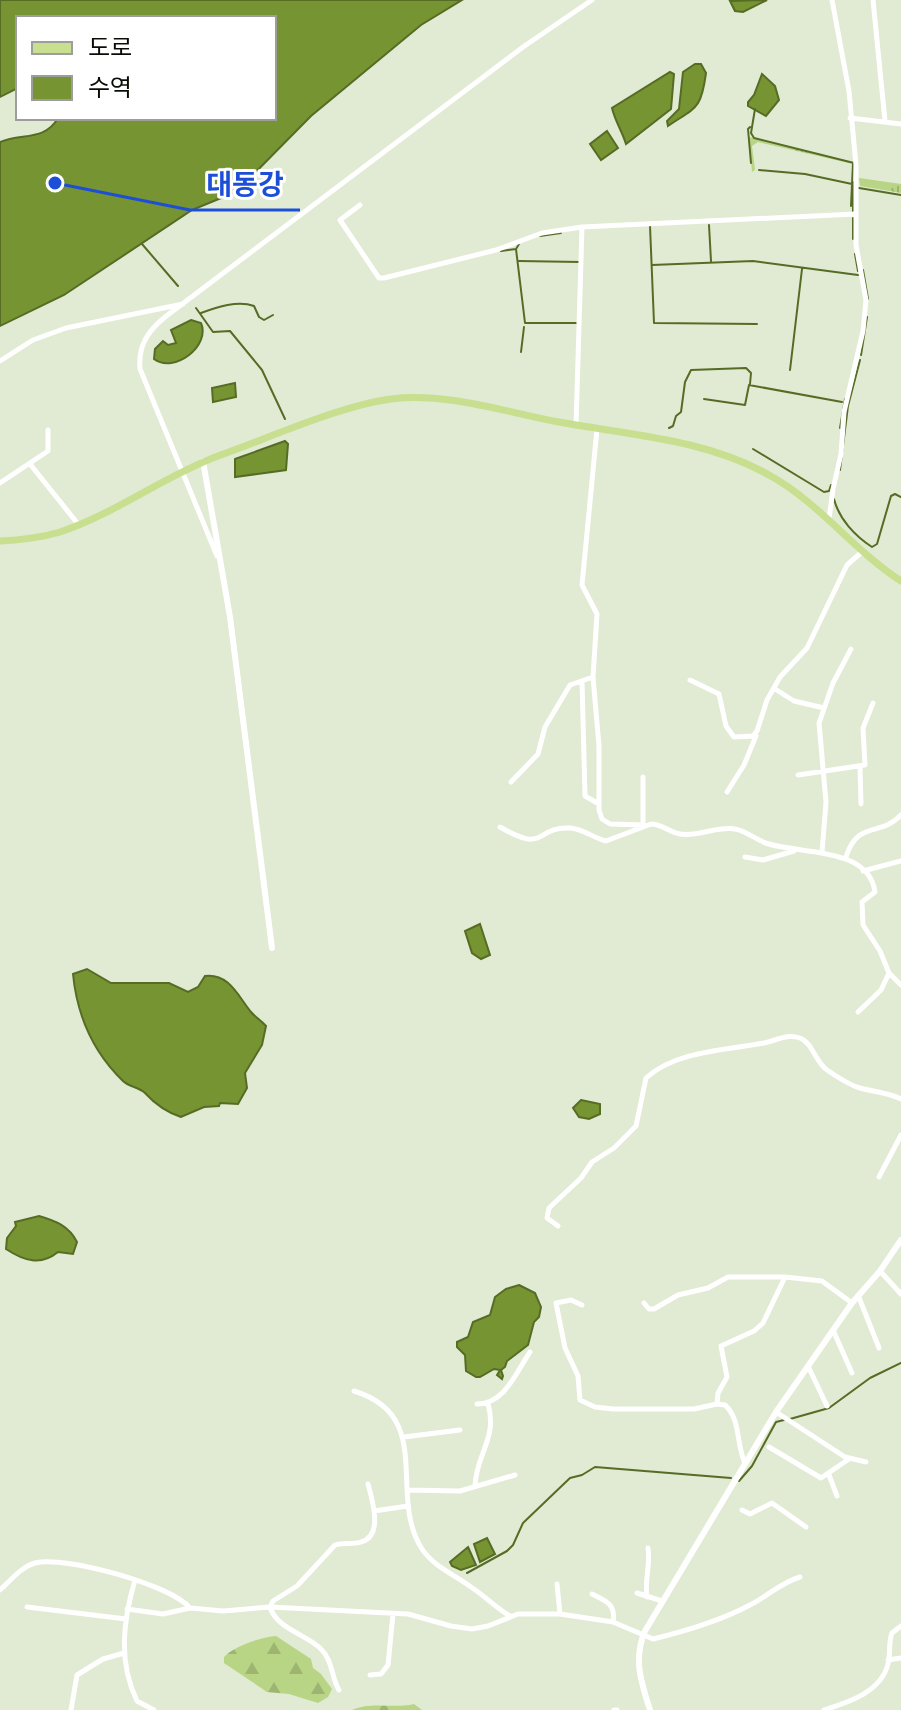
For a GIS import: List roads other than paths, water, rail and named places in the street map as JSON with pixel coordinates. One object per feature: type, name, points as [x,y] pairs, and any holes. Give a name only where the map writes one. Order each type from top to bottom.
[{"type":"main road","points":[[0,541],[42,536],[78,524],[203,461],[343,411],[392,399],[449,401],[697,446],[727,456],[768,474],[794,490],[901,581]]},
{"type":"street","points":[[219,561],[148,390],[139,358],[144,340],[156,324],[523,47],[592,0]]},
{"type":"street","points":[[829,519],[841,454],[844,412],[866,309],[856,245],[856,165],[846,75],[832,0]]},
{"type":"street","points":[[873,0],[885,121]]},
{"type":"street","points":[[850,118],[901,124]]},
{"type":"street","points":[[360,205],[340,220],[379,278],[496,250],[542,233],[582,227],[856,214]]},
{"type":"street","points":[[576,425],[582,227]]},
{"type":"street","points":[[0,361],[33,340],[66,328],[184,304]]},
{"type":"street","points":[[597,429],[582,585],[597,614],[593,677],[599,746],[600,816],[610,824],[656,824],[683,835],[732,828],[759,841],[795,851],[846,857],[872,881],[875,892],[862,902],[861,919],[889,973],[901,985]]},
{"type":"street","points":[[0,483],[48,451],[48,430]]},
{"type":"street","points":[[203,461],[240,695],[272,948]]},
{"type":"street","points":[[30,464],[78,524]]},
{"type":"street","points":[[727,792],[744,765],[764,708],[786,668],[807,648],[847,565],[863,551]]},
{"type":"street","points":[[822,852],[826,814],[818,731],[833,683],[851,649]]},
{"type":"street","points":[[511,782],[538,754],[545,727],[570,685],[593,677]]},
{"type":"street","points":[[690,680],[719,694],[726,726],[734,737],[753,736],[757,731]]},
{"type":"street","points":[[582,681],[585,796],[599,804]]},
{"type":"street","points":[[775,689],[794,701],[824,708]]},
{"type":"street","points":[[798,775],[860,767],[867,762],[863,728],[873,703]]},
{"type":"street","points":[[860,767],[861,804]]},
{"type":"street","points":[[643,777],[643,825]]},
{"type":"street","points":[[846,857],[859,833],[887,825],[901,815]]},
{"type":"street","points":[[500,827],[526,841],[569,828],[606,841],[643,825]]},
{"type":"street","points":[[745,857],[763,860],[795,851]]},
{"type":"street","points":[[863,871],[901,861]]},
{"type":"street","points":[[858,1012],[881,990],[889,973]]},
{"type":"street","points":[[558,1226],[547,1218],[549,1208],[581,1178],[592,1162],[614,1148],[632,1131],[640,1116],[646,1078],[675,1061],[783,1037],[797,1037],[806,1041],[825,1069],[856,1087],[873,1089],[901,1099]]},
{"type":"street","points":[[879,1177],[901,1135]]},
{"type":"street","points":[[650,1710],[638,1667],[643,1636],[776,1412],[852,1303],[880,1271],[901,1240],[895,1235]]},
{"type":"street","points":[[880,1271],[901,1294]]},
{"type":"street","points":[[644,1303],[649,1309],[654,1309],[678,1295],[708,1288],[728,1277],[785,1277],[822,1281],[852,1303]]},
{"type":"street","points":[[717,1404],[727,1377],[721,1346],[754,1331],[763,1323],[785,1277]]},
{"type":"street","points":[[858,1295],[879,1348]]},
{"type":"street","points":[[582,1305],[571,1300],[556,1303],[556,1320],[578,1376],[580,1400],[595,1407],[613,1409],[694,1409],[725,1405],[733,1413],[745,1464]]},
{"type":"street","points":[[833,1330],[852,1373]]},
{"type":"street","points":[[477,1404],[488,1404],[506,1390],[530,1352]]},
{"type":"street","points":[[807,1365],[827,1406]]},
{"type":"street","points":[[354,1391],[370,1396],[382,1406],[404,1437],[408,1506],[417,1538],[428,1556],[511,1616]]},
{"type":"street","points":[[475,1486],[493,1425],[488,1404]]},
{"type":"street","points":[[776,1412],[845,1457],[866,1462]]},
{"type":"street","points":[[404,1437],[460,1430]]},
{"type":"street","points":[[769,1447],[821,1478],[850,1458]]},
{"type":"street","points":[[408,1490],[452,1491],[515,1475]]},
{"type":"street","points":[[829,1475],[837,1496]]},
{"type":"street","points":[[270,1607],[273,1601],[297,1586],[335,1545],[365,1541],[372,1531],[374,1511],[368,1484]]},
{"type":"street","points":[[742,1510],[750,1514],[772,1503],[806,1527]]},
{"type":"street","points":[[374,1511],[408,1506]]},
{"type":"street","points":[[647,1597],[645,1577],[648,1548]]},
{"type":"street","points":[[0,1590],[19,1572],[39,1562],[77,1563],[135,1580],[184,1601],[190,1608]]},
{"type":"street","points":[[127,1609],[163,1614],[190,1608],[223,1611],[270,1607],[408,1614],[472,1629],[511,1616],[560,1614],[628,1626],[653,1639],[727,1616],[753,1604],[783,1583],[800,1577]]},
{"type":"street","points":[[135,1580],[126,1619],[124,1653],[127,1678],[137,1701],[154,1710]]},
{"type":"street","points":[[557,1584],[560,1614]]},
{"type":"street","points":[[637,1593],[662,1601]]},
{"type":"street","points":[[592,1594],[610,1604],[613,1622]]},
{"type":"street","points":[[27,1607],[126,1619]]},
{"type":"street","points":[[270,1607],[276,1619],[321,1648],[332,1666],[339,1690]]},
{"type":"street","points":[[370,1675],[381,1674],[388,1665],[393,1614]]},
{"type":"street","points":[[824,1710],[848,1703],[867,1692],[883,1675],[888,1660],[889,1639],[901,1626]]},
{"type":"street","points":[[71,1710],[77,1675],[103,1659],[124,1653]]},
{"type":"street","points":[[888,1660],[901,1658]]},
{"type":"water","points":[[0,0],[462,0],[421,25],[311,116],[236,192],[192,210],[64,295],[0,326],[0,142],[40,133],[57,120],[276,120],[276,16],[16,16],[16,89],[0,97]]},
{"type":"water","points":[[767,0],[743,12],[735,11],[730,1]]},
{"type":"water","points":[[695,64],[701,64],[706,73],[699,101],[691,111],[668,126],[667,121],[679,109],[683,72]]},
{"type":"water","points":[[670,72],[674,74],[671,109],[626,144],[612,108]]},
{"type":"water","points":[[762,74],[775,86],[779,100],[766,116],[748,106]]},
{"type":"water","points":[[607,131],[618,148],[601,160],[590,144]]},
{"type":"water","points":[[191,320],[201,323],[203,332],[196,348],[189,355],[171,363],[154,359],[155,349],[163,341],[168,345],[176,343],[171,330]]},
{"type":"water","points":[[235,383],[236,397],[213,402],[212,388]]},
{"type":"water","points":[[285,441],[288,444],[286,470],[235,477],[235,459]]},
{"type":"water","points":[[480,924],[490,955],[481,959],[472,953],[465,931]]},
{"type":"water","points":[[87,969],[111,983],[169,983],[188,992],[198,987],[205,976],[227,982],[266,1026],[262,1045],[245,1073],[247,1088],[238,1104],[220,1103],[219,1106],[204,1107],[181,1117],[123,1081],[95,1045],[78,1004],[73,974]]},
{"type":"water","points":[[581,1100],[600,1104],[600,1114],[589,1119],[579,1117],[573,1108]]},
{"type":"water","points":[[39,1216],[56,1222],[70,1232],[77,1242],[73,1254],[58,1252],[45,1259],[32,1260],[6,1249],[7,1238],[16,1226],[15,1222]]},
{"type":"water","points":[[519,1285],[535,1293],[541,1307],[528,1345],[507,1361],[501,1370],[502,1379],[497,1375],[500,1370],[494,1369],[476,1377],[466,1371],[465,1355],[457,1347],[457,1342],[468,1337],[473,1322],[490,1315],[495,1297]]},
{"type":"water","points":[[487,1538],[495,1554],[480,1562],[474,1544]]},
{"type":"water","points":[[468,1547],[476,1565],[461,1570],[452,1566],[450,1562]]},
{"type":"waterway","points":[[755,109],[751,133],[754,138],[854,163]]},
{"type":"waterway","points":[[750,127],[751,163]]},
{"type":"waterway","points":[[851,206],[853,163]]},
{"type":"waterway","points":[[759,170],[805,174],[852,184]]},
{"type":"waterway","points":[[853,182],[853,211]]},
{"type":"waterway","points":[[859,188],[901,195]]},
{"type":"waterway","points":[[853,218],[853,239]]},
{"type":"waterway","points":[[709,225],[711,261]]},
{"type":"waterway","points":[[650,226],[654,323],[757,324]]},
{"type":"waterway","points":[[540,236],[561,233]]},
{"type":"waterway","points":[[142,244],[178,286]]},
{"type":"waterway","points":[[501,251],[516,249],[519,244]]},
{"type":"waterway","points":[[516,249],[525,323],[576,323]]},
{"type":"waterway","points":[[855,254],[858,271]]},
{"type":"waterway","points":[[519,261],[580,262]]},
{"type":"waterway","points":[[652,265],[753,261],[858,275]]},
{"type":"waterway","points":[[790,370],[802,269]]},
{"type":"waterway","points":[[863,270],[868,299]]},
{"type":"waterway","points":[[201,313],[241,304],[254,306],[264,320],[273,315]]},
{"type":"waterway","points":[[196,308],[213,332],[230,331],[262,370],[285,419]]},
{"type":"waterway","points":[[861,355],[867,317]]},
{"type":"waterway","points":[[521,352],[524,327]]},
{"type":"waterway","points":[[840,470],[848,406],[860,360]]},
{"type":"waterway","points":[[669,428],[681,412],[685,382],[691,370],[746,368],[751,373],[750,384]]},
{"type":"waterway","points":[[704,399],[745,405],[749,385],[842,402]]},
{"type":"waterway","points":[[840,428],[845,399]]},
{"type":"waterway","points":[[753,449],[824,492],[829,491],[831,485]]},
{"type":"waterway","points":[[834,499],[848,526],[872,547],[877,544],[891,496],[901,497]]},
{"type":"waterway","points":[[790,1419],[829,1408],[870,1378],[901,1363]]},
{"type":"waterway","points":[[739,1481],[752,1466],[776,1422],[784,1420]]},
{"type":"waterway","points":[[467,1573],[507,1551],[523,1523],[570,1478],[595,1467],[731,1478]]},
{"type":"place","name":"대동강","points":[[55,183]]}]
